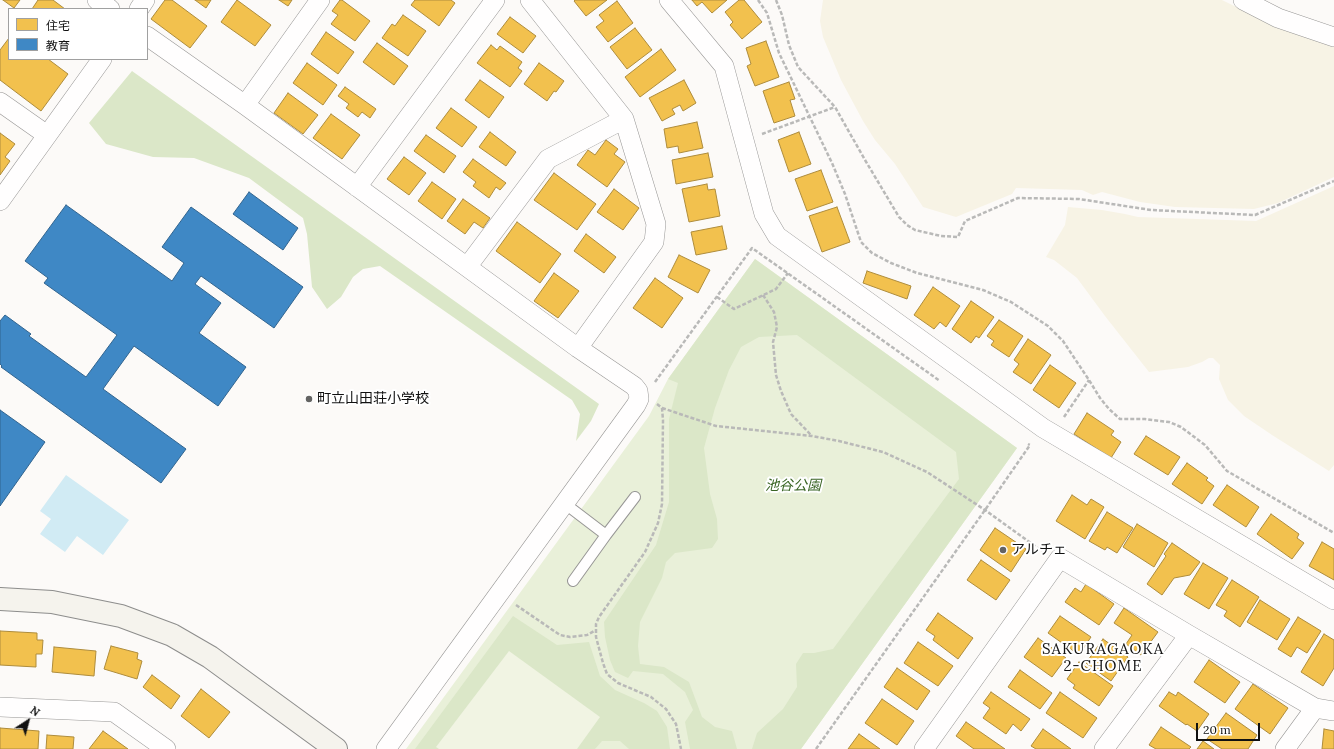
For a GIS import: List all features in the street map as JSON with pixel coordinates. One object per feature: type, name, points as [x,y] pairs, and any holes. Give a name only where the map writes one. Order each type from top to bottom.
[{"type":"street","points":[[97,0],[109,8]]},
{"type":"street","points":[[245,105],[320,0]]},
{"type":"street","points":[[357,187],[495,0]]},
{"type":"street","points":[[530,0],[624,119],[656,224],[654,242],[578,348]]},
{"type":"street","points":[[669,0],[724,66],[764,214],[777,236],[1052,434],[1334,600]]},
{"type":"street","points":[[1242,0],[1278,18],[1334,37]]},
{"type":"street","points":[[148,37],[245,105],[578,348],[634,386],[638,391],[639,399],[636,405],[386,749]]},
{"type":"street","points":[[0,201],[101,60]]},
{"type":"street","points":[[0,102],[47,135]]},
{"type":"street","points":[[467,267],[548,159],[624,119]]},
{"type":"street","points":[[924,749],[1060,558],[1315,708],[1334,711]]},
{"type":"street","points":[[0,599],[52,602],[121,616],[172,635],[210,657],[336,749]]},
{"type":"street","points":[[1104,749],[1189,635]]},
{"type":"street","points":[[0,707],[114,712],[166,749]]},
{"type":"street","points":[[1285,749],[1315,708]]},
{"type":"lane","points":[[573,581],[635,497]]},
{"type":"lane","points":[[564,503],[606,535]]},
{"type":"path","points":[[758,0],[766,13],[779,53],[832,163],[845,194],[861,242],[872,253],[891,263],[983,290],[1011,302],[1048,326],[1063,342],[1100,398],[1120,419],[1145,419],[1169,422],[1181,427],[1205,445],[1227,471],[1334,533]]},
{"type":"path","points":[[776,0],[782,15],[789,45],[798,67],[835,107],[899,217],[915,230],[941,236],[958,237],[965,222],[1018,198],[1079,199],[1152,210],[1255,215],[1334,181]]},
{"type":"path","points":[[744,140],[835,107]]},
{"type":"path","points":[[651,388],[752,248],[941,381]]},
{"type":"path","points":[[717,297],[734,309],[776,289],[788,273]]},
{"type":"path","points":[[763,295],[774,312],[777,327],[772,342],[776,375],[781,391],[791,414],[812,436]]},
{"type":"path","points":[[1052,434],[1089,380]]},
{"type":"path","points":[[652,401],[662,408],[716,426],[812,436],[883,452],[927,472],[985,510],[1058,562]]},
{"type":"path","points":[[662,408],[662,504],[658,522],[645,552],[599,617],[596,624],[596,637],[607,674],[618,683],[651,697],[666,709],[676,724],[681,749]]},
{"type":"path","points":[[816,749],[1030,445],[1024,440]]},
{"type":"path","points":[[510,601],[560,635],[570,637],[588,635],[596,630]]},
{"type":"shaded area","points":[[823,0],[1222,0],[1275,26],[1334,46],[1334,177],[1278,203],[1254,209],[1175,207],[1140,202],[1102,192],[1093,195],[1082,190],[1016,188],[1012,194],[956,217],[923,207],[895,164],[875,140],[841,80],[823,37],[820,21]]},
{"type":"shaded area","points":[[1334,186],[1334,465],[1329,471],[1244,416],[1228,400],[1219,379],[1220,365],[1213,358],[1209,358],[1188,367],[1149,372],[1077,278],[1054,260],[1046,257],[1065,225],[1068,207],[1102,210],[1138,217],[1256,221]]},
{"type":"green space","points":[[132,71],[599,404],[591,421],[576,441],[580,414],[572,400],[380,266],[363,269],[353,277],[341,297],[327,309],[312,287],[307,234],[303,218],[249,178],[194,158],[153,157],[106,144],[89,123]]},
{"type":"green space","name":"池谷公園","points":[[755,259],[1017,448],[801,749],[406,749],[649,416],[668,379]]},
{"type":"green space","points":[[755,259],[1017,448],[801,749],[752,749],[757,733],[783,709],[797,687],[796,664],[803,653],[814,653],[833,649],[959,479],[956,452],[797,335],[759,337],[741,347],[729,370],[715,408],[704,448],[710,494],[717,519],[718,539],[712,548],[675,553],[666,562],[662,578],[640,622],[638,646],[640,664],[664,667],[689,682],[702,717],[715,727],[732,731],[737,749],[690,749],[685,722],[693,710],[685,692],[663,674],[633,671],[628,678],[615,672],[610,660],[605,637],[604,622],[656,545],[669,502],[669,419],[678,383],[668,379]]},
{"type":"green space","points":[[513,616],[557,645],[589,642],[600,676],[615,690],[644,703],[657,711],[667,727],[670,749],[629,749],[620,741],[602,741],[595,749],[415,749]]},
{"type":"green space","points":[[509,651],[600,717],[577,749],[439,749],[436,747]]},
{"type":"water","points":[[66,475],[129,520],[103,555],[77,536],[65,552],[40,534],[51,519],[40,511]]},
{"type":"building: 住宅","points":[[3,0],[20,0],[14,8]]},
{"type":"building: 住宅","points":[[38,0],[53,0],[64,8],[33,8]]},
{"type":"building: 住宅","points":[[165,0],[172,0],[207,26],[190,48],[151,19]]},
{"type":"building: 住宅","points":[[195,0],[211,0],[206,8]]},
{"type":"building: 住宅","points":[[237,0],[271,25],[255,46],[221,22]]},
{"type":"building: 住宅","points":[[279,0],[292,0],[288,6]]},
{"type":"building: 住宅","points":[[340,0],[370,21],[355,41],[331,24],[338,15],[332,11]]},
{"type":"building: 住宅","points":[[415,0],[451,0],[455,3],[439,26],[411,5]]},
{"type":"building: 住宅","points":[[607,0],[586,16],[574,1]]},
{"type":"building: 住宅","points":[[692,0],[727,0],[712,13],[702,2],[697,6]]},
{"type":"building: 住宅","points":[[739,0],[744,0],[762,22],[742,39],[730,25],[733,22],[725,12]]},
{"type":"building: 住宅","points":[[617,1],[633,23],[608,42],[596,27],[604,21],[599,15]]},
{"type":"building: 住宅","points":[[403,15],[426,31],[408,56],[382,38],[392,24],[395,26]]},
{"type":"building: 住宅","points":[[510,17],[536,36],[523,53],[497,34]]},
{"type":"building: 住宅","points":[[635,28],[652,50],[627,69],[610,47]]},
{"type":"building: 住宅","points":[[326,32],[354,52],[338,74],[311,54]]},
{"type":"building: 住宅","points":[[8,39],[8,60],[49,60],[68,74],[41,111],[0,80],[0,50]]},
{"type":"building: 住宅","points":[[766,41],[779,77],[755,86],[747,66],[751,64],[746,48]]},
{"type":"building: 住宅","points":[[377,43],[408,66],[394,85],[363,62]]},
{"type":"building: 住宅","points":[[491,45],[497,50],[500,46],[522,62],[518,68],[522,71],[510,87],[477,63]]},
{"type":"building: 住宅","points":[[661,49],[676,70],[640,97],[625,77]]},
{"type":"building: 住宅","points":[[307,63],[337,85],[323,105],[293,83]]},
{"type":"building: 住宅","points":[[539,63],[564,81],[547,101],[524,84]]},
{"type":"building: 住宅","points":[[480,80],[504,97],[489,118],[465,100]]},
{"type":"building: 住宅","points":[[684,80],[696,103],[683,111],[680,105],[672,109],[675,114],[662,121],[649,98]]},
{"type":"building: 住宅","points":[[789,82],[795,99],[790,100],[795,116],[774,123],[763,91]]},
{"type":"building: 住宅","points":[[345,87],[376,109],[370,118],[362,112],[358,117],[346,108],[349,104],[338,96]]},
{"type":"building: 住宅","points":[[288,93],[318,115],[303,134],[274,113]]},
{"type":"building: 住宅","points":[[451,108],[477,127],[462,147],[436,128]]},
{"type":"building: 住宅","points":[[331,114],[360,135],[342,159],[313,138]]},
{"type":"building: 住宅","points":[[697,122],[703,148],[679,153],[678,146],[667,148],[664,129]]},
{"type":"building: 住宅","points":[[490,132],[516,152],[506,166],[479,147]]},
{"type":"building: 住宅","points":[[799,132],[811,164],[789,172],[778,140]]},
{"type":"building: 住宅","points":[[0,133],[15,144],[5,157],[10,161],[0,175]]},
{"type":"building: 住宅","points":[[426,135],[456,156],[444,173],[414,151]]},
{"type":"building: 住宅","points":[[606,140],[618,149],[614,154],[625,162],[607,187],[577,165],[588,150],[595,155]]},
{"type":"building: 住宅","points":[[708,153],[713,177],[676,184],[672,160]]},
{"type":"building: 住宅","points":[[404,157],[426,173],[409,195],[387,179]]},
{"type":"building: 住宅","points":[[473,159],[506,183],[500,190],[496,187],[489,198],[473,186],[476,182],[463,172]]},
{"type":"building: 住宅","points":[[821,170],[833,202],[807,211],[795,179]]},
{"type":"building: 住宅","points":[[554,173],[596,204],[577,230],[534,200]]},
{"type":"building: 住宅","points":[[432,182],[456,199],[442,219],[418,201]]},
{"type":"building: 住宅","points":[[707,184],[708,190],[715,189],[720,216],[689,222],[682,189]]},
{"type":"building: 住宅","points":[[614,189],[639,208],[623,230],[597,212]]},
{"type":"building: 住宅","points":[[463,199],[490,218],[483,228],[474,222],[465,234],[447,221]]},
{"type":"building: 住宅","points":[[837,207],[850,242],[822,252],[809,216]]},
{"type":"building: 住宅","points":[[517,222],[561,254],[540,283],[496,251]]},
{"type":"building: 住宅","points":[[722,226],[727,249],[696,255],[691,232]]},
{"type":"building: 住宅","points":[[586,234],[616,257],[604,273],[574,251]]},
{"type":"building: 住宅","points":[[679,255],[710,270],[698,293],[668,277]]},
{"type":"building: 住宅","points":[[867,271],[911,286],[907,299],[863,283]]},
{"type":"building: 住宅","points":[[554,273],[579,291],[558,318],[534,301]]},
{"type":"building: 住宅","points":[[655,278],[683,298],[662,328],[633,308]]},
{"type":"building: 住宅","points":[[933,287],[960,306],[946,327],[940,322],[934,329],[914,315]]},
{"type":"building: 住宅","points":[[971,301],[994,317],[979,338],[976,336],[971,343],[952,329]]},
{"type":"building: 住宅","points":[[999,320],[1023,336],[1009,357],[991,345],[994,341],[987,336]]},
{"type":"building: 住宅","points":[[1028,339],[1051,355],[1031,384],[1013,372],[1019,364],[1014,360]]},
{"type":"building: 住宅","points":[[1050,365],[1076,383],[1059,408],[1033,390]]},
{"type":"building: 住宅","points":[[1087,413],[1114,431],[1111,435],[1121,442],[1111,458],[1074,434]]},
{"type":"building: 住宅","points":[[1146,436],[1180,457],[1168,475],[1134,454]]},
{"type":"building: 住宅","points":[[1187,463],[1208,478],[1206,480],[1214,486],[1202,504],[1172,484]]},
{"type":"building: 住宅","points":[[1227,485],[1259,507],[1246,527],[1213,505]]},
{"type":"building: 住宅","points":[[1072,495],[1087,505],[1091,499],[1104,507],[1085,539],[1056,521]]},
{"type":"building: 住宅","points":[[1107,512],[1133,528],[1117,553],[1107,547],[1105,550],[1089,541]]},
{"type":"building: 住宅","points":[[1271,514],[1299,534],[1297,538],[1304,543],[1292,559],[1257,534]]},
{"type":"building: 住宅","points":[[1137,524],[1168,543],[1154,567],[1123,547]]},
{"type":"building: 住宅","name":"アルチェ","points":[[995,528],[1026,549],[1011,572],[980,550]]},
{"type":"building: 住宅","points":[[1322,542],[1334,549],[1334,580],[1309,566]]},
{"type":"building: 住宅","points":[[1172,543],[1200,562],[1190,575],[1174,578],[1162,595],[1147,584],[1166,556],[1164,554]]},
{"type":"building: 住宅","points":[[981,560],[1010,580],[996,600],[967,580]]},
{"type":"building: 住宅","points":[[1203,563],[1228,578],[1209,609],[1184,594]]},
{"type":"building: 住宅","points":[[1232,580],[1259,597],[1240,627],[1224,616],[1227,611],[1216,605]]},
{"type":"building: 住宅","points":[[1086,584],[1114,604],[1099,625],[1065,602],[1075,588],[1081,592]]},
{"type":"building: 住宅","points":[[1260,600],[1290,619],[1277,640],[1247,622]]},
{"type":"building: 住宅","points":[[1124,608],[1158,632],[1141,655],[1126,644],[1132,635],[1114,623]]},
{"type":"building: 住宅","points":[[938,613],[973,638],[958,659],[933,640],[935,636],[926,630]]},
{"type":"building: 住宅","points":[[1060,616],[1091,637],[1079,655],[1048,633]]},
{"type":"building: 住宅","points":[[1298,617],[1321,631],[1307,653],[1297,647],[1291,657],[1278,649]]},
{"type":"building: 住宅","points":[[0,631],[37,633],[37,640],[43,640],[42,654],[36,654],[36,667],[0,665]]},
{"type":"building: 住宅","points":[[1324,634],[1334,640],[1334,668],[1323,686],[1301,672]]},
{"type":"building: 住宅","points":[[1038,638],[1066,658],[1052,677],[1024,657]]},
{"type":"building: 住宅","points":[[1103,639],[1128,657],[1111,681],[1086,663]]},
{"type":"building: 住宅","points":[[918,642],[953,666],[938,686],[904,663]]},
{"type":"building: 住宅","points":[[111,646],[138,653],[137,659],[142,661],[137,679],[104,669]]},
{"type":"building: 住宅","points":[[54,647],[96,651],[94,676],[52,672]]},
{"type":"building: 住宅","points":[[1209,660],[1240,682],[1225,703],[1194,682]]},
{"type":"building: 住宅","points":[[1079,662],[1113,686],[1099,706],[1073,688],[1075,685],[1067,679]]},
{"type":"building: 住宅","points":[[897,668],[930,691],[917,710],[884,687]]},
{"type":"building: 住宅","points":[[1020,670],[1052,693],[1040,709],[1008,687]]},
{"type":"building: 住宅","points":[[152,675],[180,696],[171,709],[143,687]]},
{"type":"building: 住宅","points":[[1253,684],[1288,708],[1270,734],[1235,709]]},
{"type":"building: 住宅","points":[[201,689],[230,712],[209,738],[181,716]]},
{"type":"building: 住宅","points":[[991,692],[1030,719],[1021,731],[1013,724],[1006,734],[983,718],[990,708],[983,703]]},
{"type":"building: 住宅","points":[[1060,692],[1097,718],[1083,738],[1046,713]]},
{"type":"building: 住宅","points":[[1169,692],[1176,696],[1178,692],[1209,714],[1197,731],[1159,706]]},
{"type":"building: 住宅","points":[[882,699],[914,721],[897,745],[865,723]]},
{"type":"building: 住宅","points":[[1226,713],[1257,735],[1248,749],[1222,749],[1207,739]]},
{"type":"building: 住宅","points":[[966,722],[1005,749],[974,749],[956,736]]},
{"type":"building: 住宅","points":[[1161,727],[1191,747],[1189,749],[1156,749],[1149,745]]},
{"type":"building: 住宅","points":[[0,728],[39,731],[38,749],[0,749]]},
{"type":"building: 住宅","points":[[1043,729],[1071,749],[1036,749],[1031,746]]},
{"type":"building: 住宅","points":[[1324,729],[1334,731],[1334,749],[1322,749]]},
{"type":"building: 住宅","points":[[103,731],[128,749],[89,749]]},
{"type":"building: 住宅","points":[[859,734],[880,749],[848,749]]},
{"type":"building: 住宅","points":[[47,735],[74,737],[73,749],[46,749]]},
{"type":"building: 住宅","points":[[1203,741],[1214,749],[1197,749]]},
{"type":"building: 教育","points":[[249,192],[298,228],[283,250],[233,214]]},
{"type":"building: 教育","points":[[66,205],[172,281],[184,263],[162,247],[191,207],[303,287],[274,328],[201,276],[195,284],[221,303],[199,333],[246,367],[218,406],[134,346],[103,389],[186,449],[161,483],[1,367],[0,321],[5,315],[31,334],[29,336],[86,377],[117,335],[44,283],[48,278],[25,261]]},
{"type":"building: 教育","points":[[0,410],[45,442],[0,506]]},
{"type":"place","name":"町立山田荘小学校","points":[[309,399]]},
{"type":"place","name":"アルチェ","points":[[1003,550]]},
{"type":"district","name":"SAKURAGAOKA 2-CHOME","points":[[1103,658]]}]
